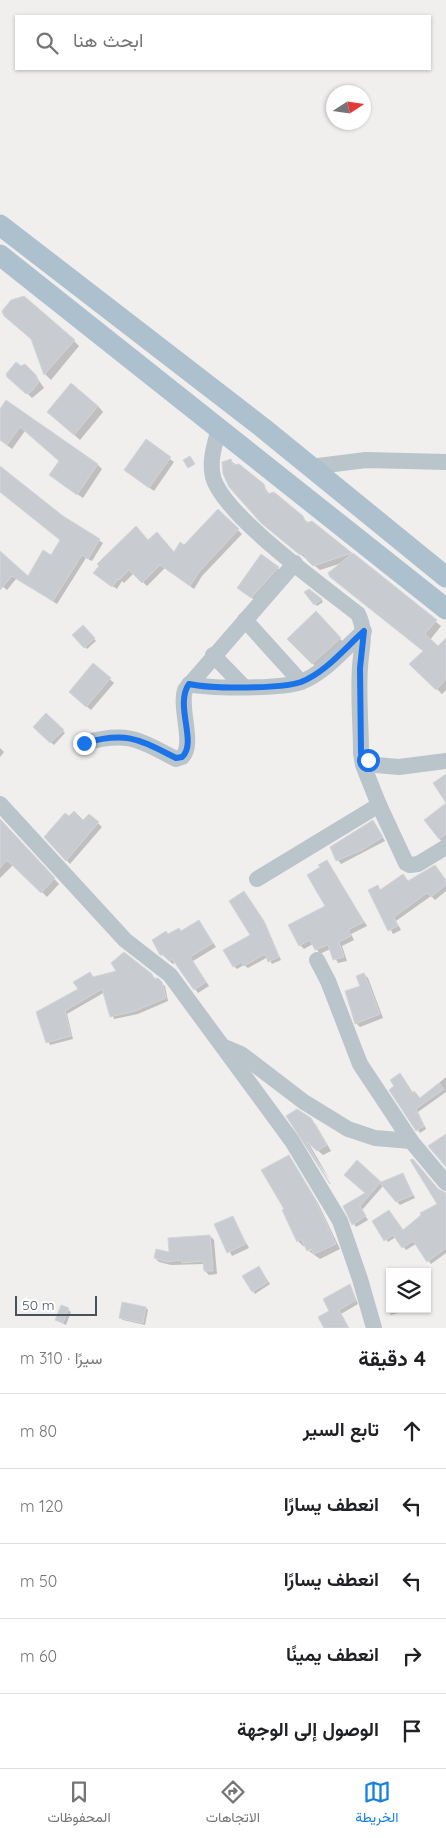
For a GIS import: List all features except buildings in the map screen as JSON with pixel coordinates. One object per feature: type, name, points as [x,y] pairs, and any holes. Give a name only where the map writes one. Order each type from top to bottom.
[{"type":"main road","points":[[0,225],[310,467],[446,577]]},
{"type":"main road","points":[[0,256],[446,609]]},
{"type":"street","points":[[219,428],[212,457],[212,470],[214,479],[226,502],[295,563],[358,614],[364,631],[360,668],[361,753],[363,765],[388,828],[406,863],[410,865],[418,864],[446,847]]},
{"type":"street","points":[[310,467],[366,460],[445,461]]},
{"type":"street","points":[[84,743],[120,736],[132,738],[176,758],[182,757],[188,748],[183,698],[189,684],[295,563]]},
{"type":"street","points":[[244,620],[301,682]]},
{"type":"street","points":[[189,684],[205,688],[301,682],[324,668],[364,631]]},
{"type":"street","points":[[213,656],[244,687]]},
{"type":"street","points":[[361,753],[376,765],[399,767],[446,761]]},
{"type":"street","points":[[0,804],[125,940],[170,975],[292,1141],[340,1221],[374,1328]]},
{"type":"street","points":[[257,879],[379,805]]},
{"type":"street","points":[[317,960],[328,981],[360,1064],[411,1141],[446,1183]]},
{"type":"street","points":[[222,1046],[240,1054],[304,1102],[348,1129],[376,1138],[411,1141]]},
{"type":"route","points":[[84,743],[120,736],[132,738],[176,758],[182,757],[186,754],[188,748],[183,698],[189,684],[205,688],[225,688],[301,682],[324,668],[364,631],[360,668],[361,753],[368,760]]}]
